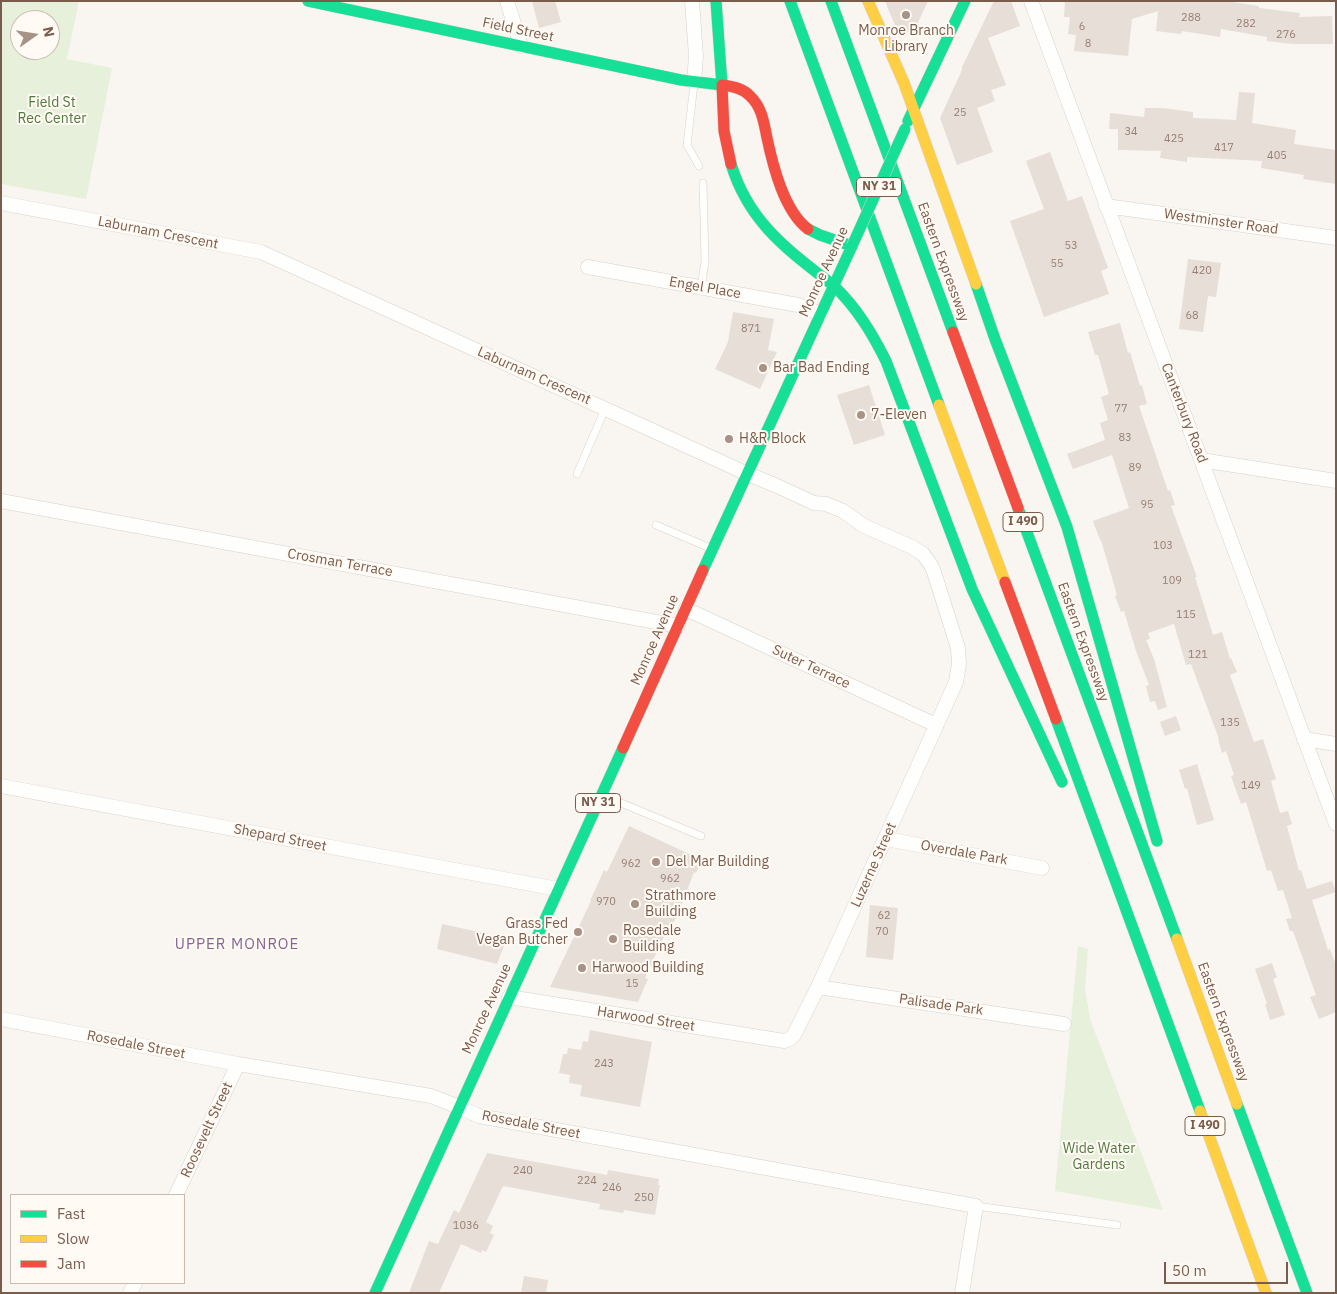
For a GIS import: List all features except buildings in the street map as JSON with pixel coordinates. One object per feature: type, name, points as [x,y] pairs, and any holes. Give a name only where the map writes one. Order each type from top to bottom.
[{"type":"main road","name":"Field Street","points":[[308,1],[694,82],[744,90],[756,101],[761,112],[768,146],[777,174],[792,209],[802,224],[814,232],[852,246]]},
{"type":"main road","points":[[716,1],[725,131],[728,157],[735,178],[757,218],[770,233],[834,286],[855,307],[874,336],[896,386],[949,530],[976,596],[1065,790]]},
{"type":"main road","name":"I 490","points":[[790,1],[1266,1293]]},
{"type":"main road","name":"Eastern Expressway","points":[[831,1],[1307,1293]]},
{"type":"main road","points":[[868,1],[902,79],[994,339],[1067,527],[1160,850]]},
{"type":"main road","name":"Monroe Avenue","points":[[375,1293],[913,111],[965,1]]},
{"type":"main road","points":[[1090,843],[1144,958]]},
{"type":"main road","points":[[1171,889],[1215,1042]]},
{"type":"street","points":[[507,1],[521,46]]},
{"type":"street","points":[[692,1],[696,56],[694,82]]},
{"type":"street","name":"Canterbury Road","points":[[1031,1],[1336,824]]},
{"type":"street","name":"Laburnam Crescent","points":[[1,203],[260,252],[748,474],[814,503],[826,504],[847,513],[864,526],[912,547],[923,554],[927,560],[936,579],[958,648],[959,670],[956,682]]},
{"type":"street","name":"Westminster Road","points":[[1106,206],[1336,238]]},
{"type":"street","name":"Engel Place","points":[[588,267],[798,306],[821,314]]},
{"type":"street","points":[[1201,460],[1336,481]]},
{"type":"street","name":"Crosman Terrace","points":[[1,501],[678,626]]},
{"type":"street","name":"Suter Terrace","points":[[686,609],[936,725]]},
{"type":"street","name":"Luzerne Street","points":[[784,1041],[794,1035],[818,987],[956,682]]},
{"type":"street","points":[[1304,739],[1336,744]]},
{"type":"street","name":"Shepard Street","points":[[1,786],[558,890]]},
{"type":"street","name":"Overdale Park","points":[[886,839],[1042,868]]},
{"type":"street","name":"Palisade Park","points":[[818,987],[1064,1024]]},
{"type":"street","name":"Harwood Street","points":[[509,997],[784,1041]]},
{"type":"street","name":"Rosedale Street","points":[[1,1019],[238,1064],[430,1096],[479,1116],[976,1206]]},
{"type":"street","name":"Roosevelt Street","points":[[176,1194],[238,1064]]},
{"type":"street","points":[[962,1293],[976,1206]]},
{"type":"lane","points":[[694,82],[687,145],[699,166]]},
{"type":"lane","points":[[701,288],[705,261],[703,183]]},
{"type":"lane","points":[[577,474],[605,409]]},
{"type":"lane","points":[[656,525],[713,549]]},
{"type":"lane","points":[[601,795],[701,836]]},
{"type":"lane","points":[[976,1206],[1116,1225]]},
{"type":"green space","name":"Field St Rec Center","points":[[1,1],[79,1],[67,59],[112,68],[86,199],[1,184]]},
{"type":"green space","name":"Wide Water Gardens","points":[[1078,946],[1088,949],[1085,988],[1090,1019],[1163,1210],[1055,1191]]},
{"type":"traffic: fast","points":[[308,1],[681,80],[722,85]]},
{"type":"traffic: fast","points":[[716,1],[722,85]]},
{"type":"traffic: fast","points":[[790,1],[939,405]]},
{"type":"traffic: fast","points":[[831,1],[953,332]]},
{"type":"traffic: fast","points":[[908,121],[965,1]]},
{"type":"traffic: fast","points":[[852,246],[905,129]]},
{"type":"traffic: fast","points":[[731,164],[748,203],[759,219],[786,247],[834,286]]},
{"type":"traffic: fast","points":[[703,570],[852,246],[808,229]]},
{"type":"traffic: fast","points":[[976,284],[1067,527],[1157,841]]},
{"type":"traffic: fast","points":[[834,286],[863,321],[886,361],[972,589],[1062,782]]},
{"type":"traffic: fast","points":[[1018,508],[1177,939]]},
{"type":"traffic: fast","points":[[1056,719],[1200,1111]]},
{"type":"traffic: fast","points":[[375,1293],[623,748]]},
{"type":"traffic: fast","points":[[1237,1104],[1307,1293]]},
{"type":"traffic: slow","points":[[868,1],[904,83],[976,284]]},
{"type":"traffic: slow","points":[[939,405],[1005,582]]},
{"type":"traffic: slow","points":[[1177,939],[1237,1104]]},
{"type":"traffic: slow","points":[[1200,1111],[1266,1293]]},
{"type":"traffic: jam","points":[[731,164],[724,131],[722,85],[741,89],[754,100],[760,110],[773,162],[786,200],[792,211],[808,229]]},
{"type":"traffic: jam","points":[[953,332],[1018,508]]},
{"type":"traffic: jam","points":[[623,748],[703,570]]},
{"type":"traffic: jam","points":[[1005,582],[1056,719]]},
{"type":"place","name":"Monroe Branch Library","points":[[906,15]]},
{"type":"place","name":"Bar Bad Ending","points":[[763,368]]},
{"type":"place","name":"7-Eleven","points":[[861,415]]},
{"type":"place","name":"H&R Block","points":[[729,439]]},
{"type":"place","name":"Del Mar Building","points":[[656,862]]},
{"type":"place","name":"Strathmore Building","points":[[635,904]]},
{"type":"place","name":"Grass Fed Vegan Butcher","points":[[578,932]]},
{"type":"place","name":"Rosedale Building","points":[[613,939]]},
{"type":"place","name":"Harwood Building","points":[[582,968]]},
{"type":"district","name":"UPPER MONROE","points":[[237,945]]}]
